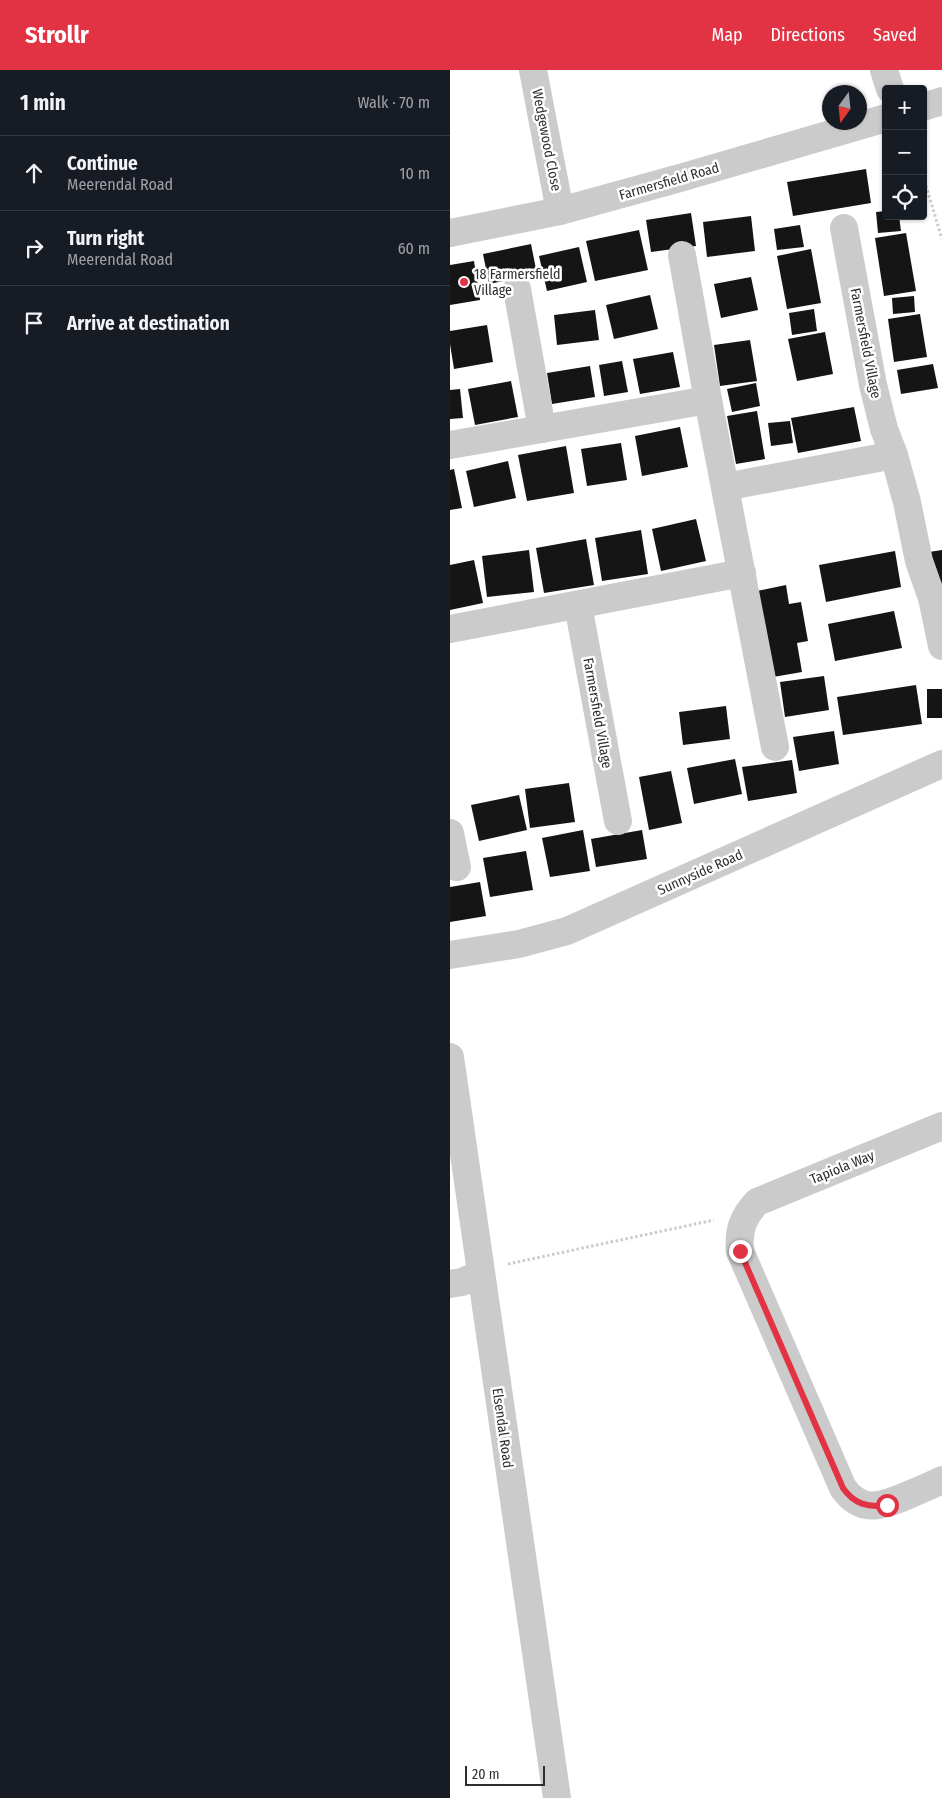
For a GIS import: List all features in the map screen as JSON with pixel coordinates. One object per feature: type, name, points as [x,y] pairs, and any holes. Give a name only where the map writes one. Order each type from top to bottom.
[{"type":"street","name":"Wedgewood Close","points":[[534,70],[560,211]]},
{"type":"street","points":[[884,70],[889,85]]},
{"type":"street","points":[[927,106],[942,101]]},
{"type":"street","name":"Farmersfield Road","points":[[450,232],[560,211],[882,119]]},
{"type":"street","name":"Farmersfield Village","points":[[844,228],[873,385],[884,429],[894,455],[907,502],[919,561],[932,598],[942,646]]},
{"type":"street","points":[[682,255],[775,747]]},
{"type":"street","points":[[517,289],[542,429]]},
{"type":"street","points":[[450,445],[708,400]]},
{"type":"street","points":[[725,487],[894,455]]},
{"type":"street","points":[[450,629],[742,573]]},
{"type":"street","name":"Farmersfield Village","points":[[578,605],[618,821]]},
{"type":"street","name":"Sunnyside Road","points":[[450,955],[519,944],[567,931],[942,764]]},
{"type":"street","points":[[450,832],[457,867]]},
{"type":"street","name":"Elsendal Road","points":[[450,1057],[557,1798]]},
{"type":"street","name":"Tapiola Way","points":[[747,1214],[757,1202],[942,1126]]},
{"type":"street","points":[[747,1214],[740,1230],[740,1251],[843,1488],[848,1495],[864,1505],[875,1507],[887,1505],[942,1480]]},
{"type":"street","points":[[450,1284],[462,1282],[481,1274]]},
{"type":"path","points":[[927,189],[942,239]]},
{"type":"path","points":[[481,1274],[495,1267],[747,1214]]},
{"type":"building","points":[[866,169],[871,203],[793,216],[787,182]]},
{"type":"building","points":[[882,211],[882,220],[900,220],[901,231],[878,233],[876,212]]},
{"type":"building","points":[[691,213],[696,246],[651,252],[646,220]]},
{"type":"building","points":[[751,216],[755,251],[707,257],[703,222]]},
{"type":"building","points":[[800,225],[804,247],[777,250],[774,229]]},
{"type":"building","points":[[639,230],[648,270],[595,281],[586,241]]},
{"type":"building","points":[[906,233],[916,291],[884,296],[875,238]]},
{"type":"building","points":[[531,244],[537,274],[489,284],[483,254]]},
{"type":"building","points":[[579,247],[587,282],[547,291],[539,256]]},
{"type":"building","points":[[811,249],[821,303],[787,309],[777,256]]},
{"type":"building","name":"18 Farmersfield Village","points":[[474,261],[480,300],[450,305],[450,265]]},
{"type":"building","points":[[751,277],[758,310],[721,318],[714,284]]},
{"type":"building","points":[[650,295],[658,329],[614,339],[606,305]]},
{"type":"building","points":[[914,296],[915,312],[893,314],[892,298]]},
{"type":"building","points":[[814,309],[817,331],[792,335],[789,313]]},
{"type":"building","points":[[595,310],[599,340],[557,345],[554,315]]},
{"type":"building","points":[[920,314],[927,357],[894,362],[888,319]]},
{"type":"building","points":[[487,325],[493,362],[454,369],[450,331]]},
{"type":"building","points":[[825,332],[833,374],[797,381],[788,339]]},
{"type":"building","points":[[750,340],[757,381],[720,386],[714,345]]},
{"type":"building","points":[[673,352],[680,387],[640,394],[633,359]]},
{"type":"building","points":[[622,361],[628,392],[604,396],[599,365]]},
{"type":"building","points":[[933,364],[938,388],[901,394],[897,370]]},
{"type":"building","points":[[590,366],[595,397],[552,404],[547,373]]},
{"type":"building","points":[[511,381],[518,417],[475,425],[468,389]]},
{"type":"building","points":[[756,383],[760,406],[732,412],[727,389]]},
{"type":"building","points":[[460,389],[463,418],[450,419],[450,390]]},
{"type":"building","points":[[854,407],[861,441],[798,453],[791,418]]},
{"type":"building","points":[[757,411],[765,459],[736,464],[727,416]]},
{"type":"building","points":[[790,421],[793,443],[771,446],[768,423]]},
{"type":"building","points":[[680,427],[688,467],[642,476],[635,436]]},
{"type":"building","points":[[621,443],[627,480],[587,486],[581,449]]},
{"type":"building","points":[[566,446],[574,493],[527,501],[518,455]]},
{"type":"building","points":[[508,461],[516,498],[474,507],[466,471]]},
{"type":"building","points":[[454,469],[462,508],[450,510],[450,470]]},
{"type":"building","points":[[696,519],[706,561],[661,571],[652,529]]},
{"type":"building","points":[[641,530],[648,574],[602,581],[595,538]]},
{"type":"building","points":[[586,539],[594,585],[544,593],[536,548]]},
{"type":"building","points":[[529,550],[534,592],[487,597],[482,556]]},
{"type":"building","points":[[942,550],[942,585],[929,552]]},
{"type":"building","points":[[895,551],[901,587],[826,602],[819,565]]},
{"type":"building","points":[[474,560],[483,603],[450,610],[450,565]]},
{"type":"building","points":[[786,585],[789,604],[801,602],[808,641],[797,643],[802,672],[773,677],[757,591]]},
{"type":"building","points":[[894,611],[902,648],[835,661],[828,624]]},
{"type":"building","points":[[824,676],[829,710],[785,717],[780,682]]},
{"type":"building","points":[[916,685],[922,724],[843,735],[837,697]]},
{"type":"building","points":[[927,689],[942,689],[942,718],[927,718]]},
{"type":"building","points":[[726,706],[730,739],[683,745],[679,712]]},
{"type":"building","points":[[834,731],[839,764],[799,771],[793,737]]},
{"type":"building","points":[[735,759],[742,794],[694,804],[687,768]]},
{"type":"building","points":[[792,760],[797,793],[748,801],[742,767]]},
{"type":"building","points":[[671,771],[682,823],[649,830],[639,777]]},
{"type":"building","points":[[569,783],[575,822],[530,828],[525,789]]},
{"type":"building","points":[[519,795],[527,830],[479,841],[471,805]]},
{"type":"building","points":[[583,830],[590,871],[550,877],[542,838]]},
{"type":"building","points":[[642,830],[647,859],[596,867],[591,839]]},
{"type":"building","points":[[526,851],[533,890],[490,897],[483,858]]},
{"type":"building","points":[[480,882],[486,916],[450,922],[450,887]]},
{"type":"place","name":"18 Farmersfield Village","points":[[464,282]]},
{"type":"route","points":[[740,1251],[843,1488],[855,1501],[864,1505],[875,1507],[887,1505]]}]
